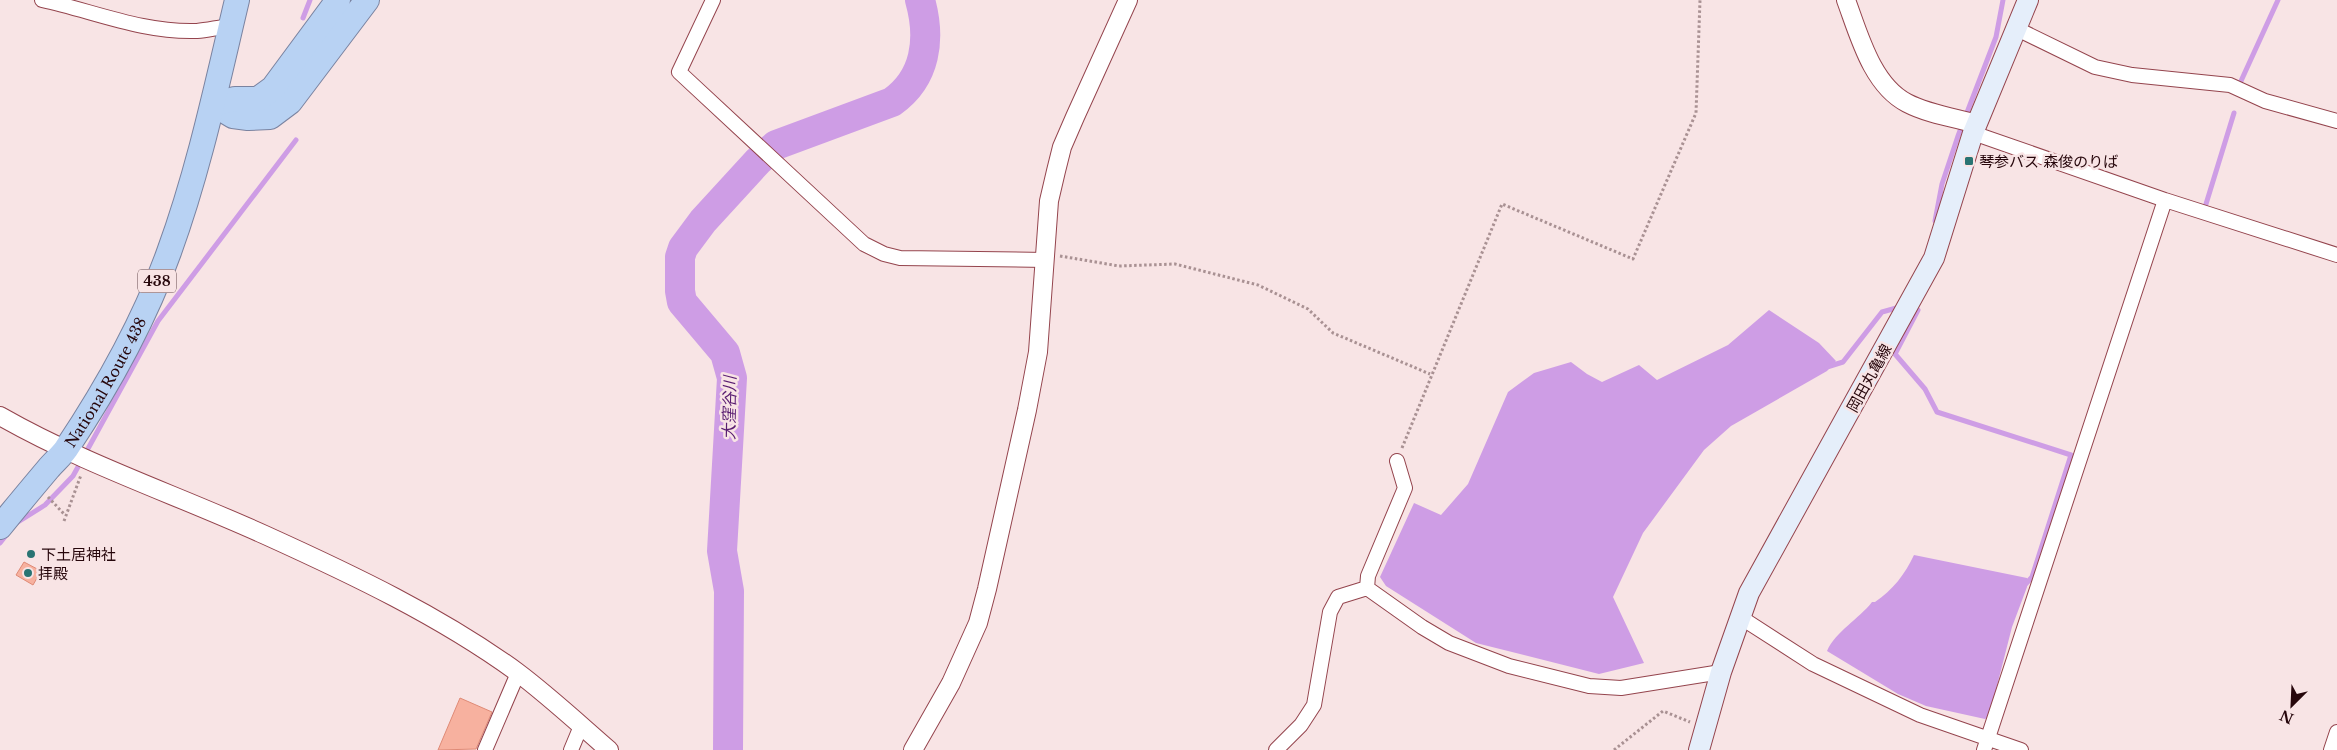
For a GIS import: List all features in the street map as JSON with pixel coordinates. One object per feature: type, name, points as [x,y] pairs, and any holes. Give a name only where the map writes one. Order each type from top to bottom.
[{"type":"highway","name":"National Route 438","points":[[0,527],[78,458],[83,421],[132,336],[169,253],[212,104],[238,0]]},
{"type":"highway","points":[[212,104],[235,99],[258,99],[273,88],[338,0]]},
{"type":"highway","points":[[212,104],[233,116],[248,118],[270,117],[290,102],[367,0]]},
{"type":"main road","name":"岡田丸亀線","points":[[1699,750],[1721,672],[1749,593],[1934,258],[1969,124],[2028,0]]},
{"type":"street","points":[[42,0],[120,21],[163,30],[198,31],[231,26]]},
{"type":"street","points":[[713,0],[679,72],[864,244],[884,254],[900,258],[1046,257]]},
{"type":"street","points":[[912,750],[965,654],[978,623],[1027,410],[1038,352],[1050,200],[1062,147],[1128,0]]},
{"type":"street","points":[[1846,0],[1872,63],[1899,98],[1918,108],[1969,124],[2165,200],[2337,255]]},
{"type":"street","points":[[2015,28],[2104,70],[2132,75],[2230,85],[2265,101],[2337,121]]},
{"type":"street","points":[[1986,744],[2165,200]]},
{"type":"street","points":[[0,416],[78,458],[266,535],[353,577],[459,634],[518,673],[609,750]]},
{"type":"street","points":[[1367,588],[1368,576],[1405,488],[1396,461]]},
{"type":"street","points":[[1367,588],[1422,627],[1449,643],[1509,666],[1580,684],[1621,688],[1721,672]]},
{"type":"street","points":[[1276,750],[1309,716],[1314,705],[1330,612],[1338,597],[1367,588]]},
{"type":"street","points":[[1740,617],[1813,664],[1920,715],[1986,744],[2022,750]]},
{"type":"street","points":[[485,750],[518,673]]},
{"type":"street","points":[[571,750],[581,726]]},
{"type":"street","points":[[2331,750],[2337,732]]},
{"type":"path","points":[[1396,461],[1430,374],[1502,204],[1633,259],[1696,113],[1700,0]]},
{"type":"path","points":[[1046,257],[1119,266],[1175,264],[1258,285],[1308,308],[1333,332],[1430,374]]},
{"type":"path","points":[[64,521],[78,458]]},
{"type":"path","points":[[52,501],[65,515]]},
{"type":"path","points":[[1614,750],[1663,711],[1706,729]]},
{"type":"shaded area","points":[[1769,310],[1819,343],[1836,361],[1827,371],[1731,426],[1704,450],[1643,533],[1613,597],[1644,663],[1599,674],[1476,643],[1386,586],[1380,577],[1414,503],[1441,515],[1468,484],[1508,392],[1534,373],[1571,362],[1602,382],[1639,365],[1657,380],[1728,345]]},
{"type":"shaded area","points":[[1914,555],[2027,578],[2027,587],[2012,627],[1989,717],[1985,719],[1926,706],[1898,694],[1827,651],[1842,631],[1872,602],[1875,602],[1893,587],[1907,569]]},
{"type":"building","name":"拝殿","points":[[24,562],[41,571],[33,585],[16,575]]},
{"type":"building","points":[[460,698],[492,712],[476,749],[438,750]]},
{"type":"waterway","points":[[303,18],[310,0]]},
{"type":"waterway","name":"大窪谷川","points":[[728,750],[729,591],[722,551],[732,378],[725,353],[682,302],[680,291],[680,257],[683,248],[703,221],[758,161],[776,145],[892,102],[903,92],[919,69],[923,57],[925,29],[920,0]]},
{"type":"waterway","points":[[1935,221],[1942,184],[1958,136],[1996,37],[2003,0]]},
{"type":"waterway","points":[[2241,81],[2278,0]]},
{"type":"waterway","points":[[2206,204],[2234,113]]},
{"type":"waterway","points":[[18,522],[45,505],[73,476],[158,321],[296,140]]},
{"type":"waterway","points":[[1827,367],[1843,362],[1882,312],[1900,307]]},
{"type":"waterway","points":[[1918,310],[1895,354],[1925,389],[1937,412],[2071,455],[2032,577],[2023,587]]},
{"type":"waterway","points":[[0,543],[7,534]]},
{"type":"place","name":"琴参バス 森俊のりば","points":[[1969,161]]},
{"type":"place","name":"下土居神社","points":[[31,554]]},
{"type":"place","name":"拝殿","points":[[28,573]]}]
